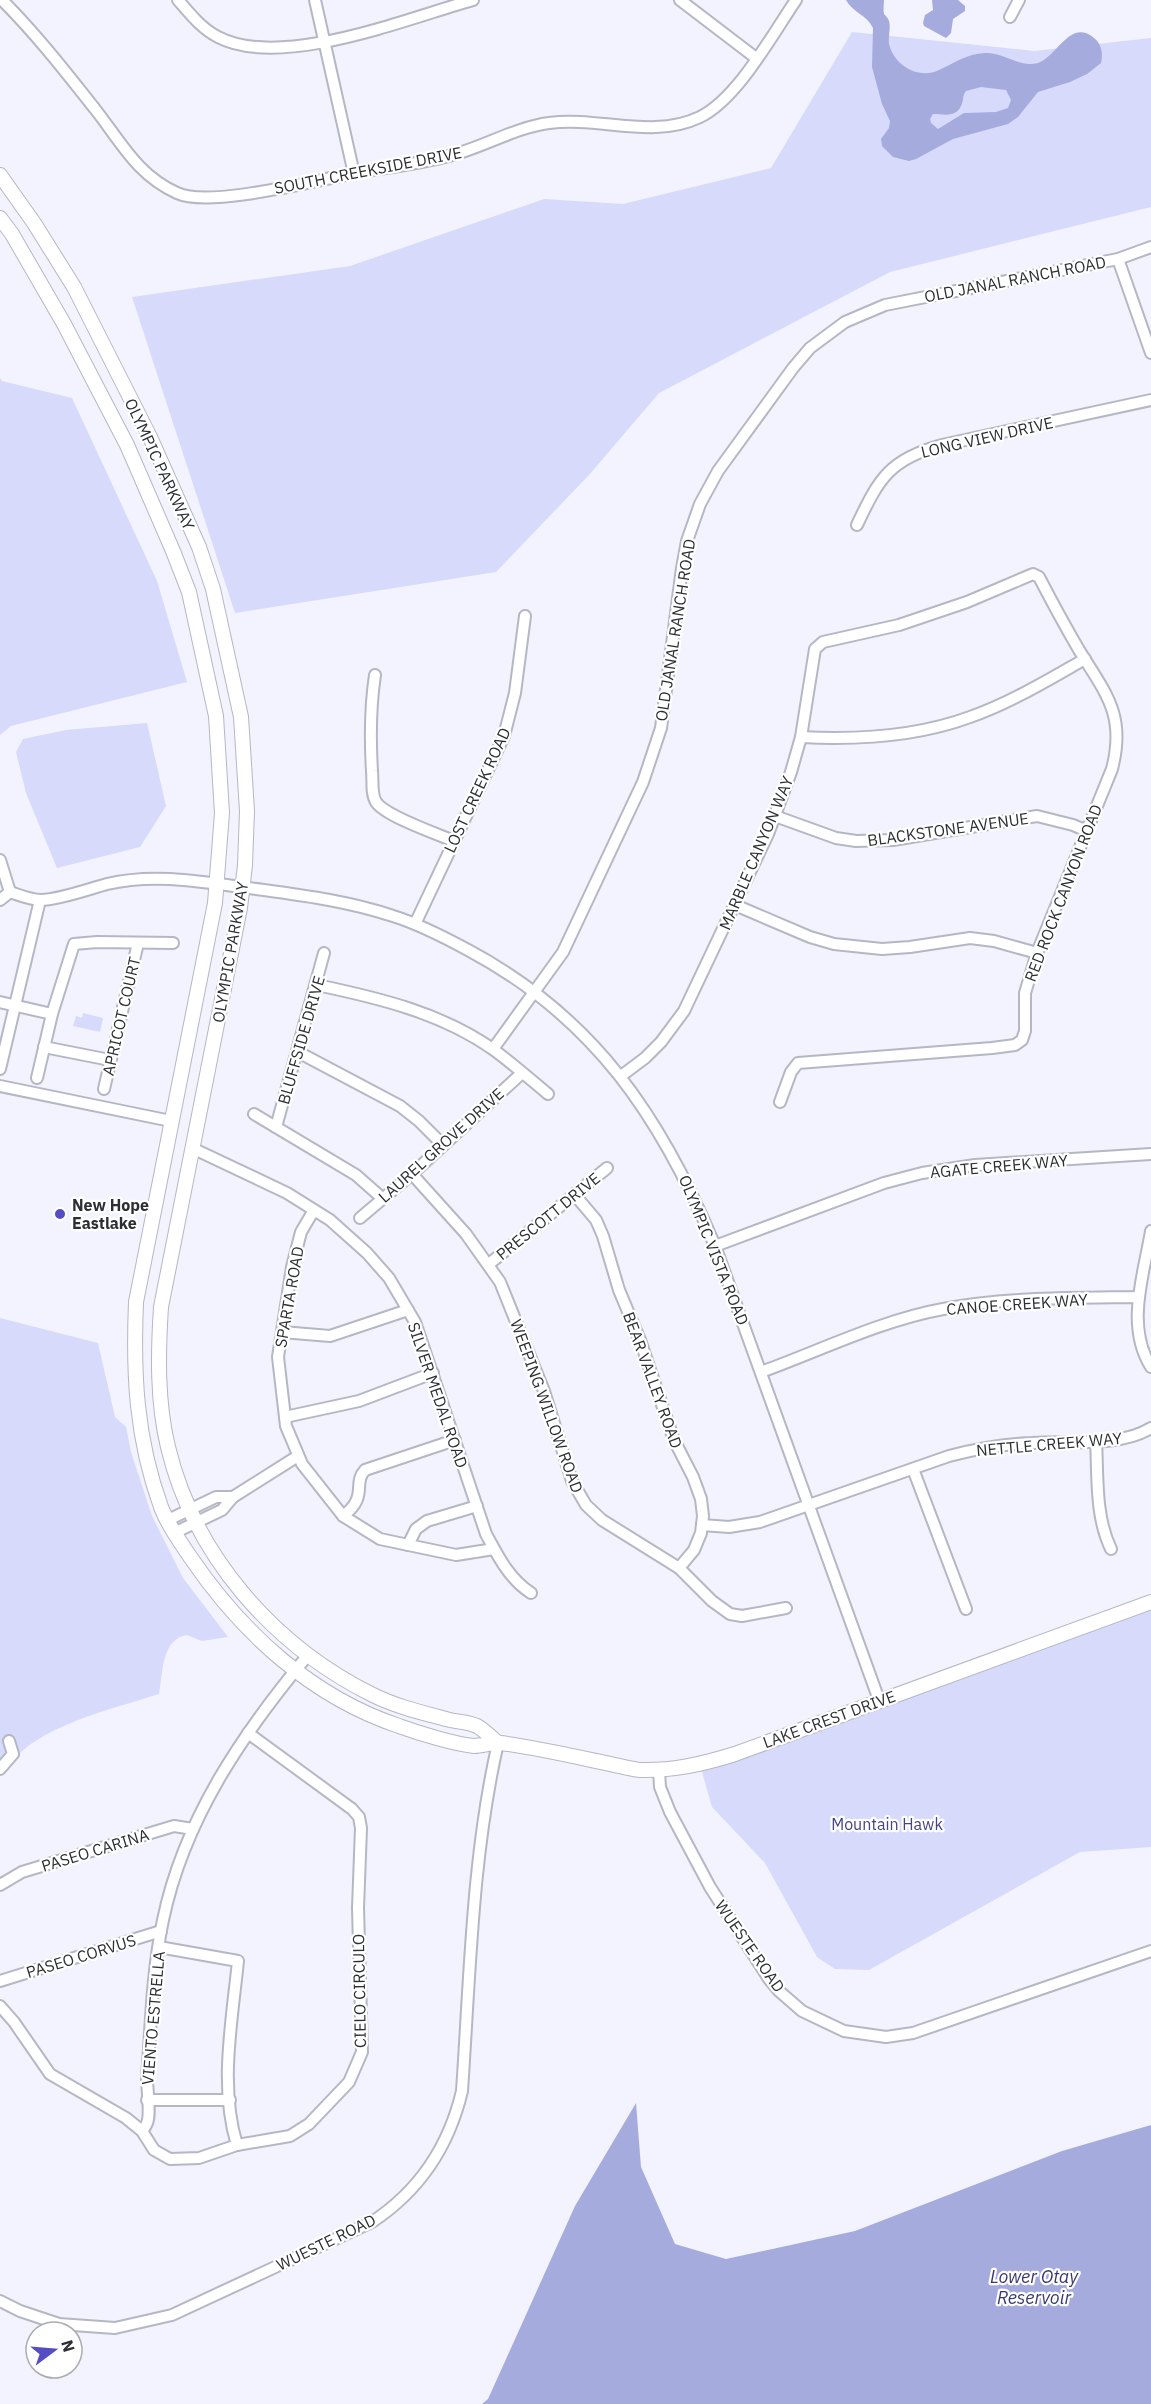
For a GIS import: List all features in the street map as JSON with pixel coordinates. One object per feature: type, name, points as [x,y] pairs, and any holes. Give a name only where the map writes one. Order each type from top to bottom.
[{"type":"main road","name":"OLYMPIC PARKWAY","points":[[0,174],[74,287],[150,437],[199,547],[213,589],[241,717],[247,811],[240,912],[161,1307],[158,1344],[160,1384],[168,1448],[193,1516]]},
{"type":"main road","name":"OLYMPIC PARKWAY","points":[[0,218],[12,234],[64,324],[127,446],[189,592],[216,716],[222,813],[218,883],[136,1302],[135,1383],[146,1458],[162,1509],[171,1527]]},
{"type":"main road","name":"LAKE CREST DRIVE","points":[[193,1516],[219,1564],[232,1581],[268,1622],[308,1655],[350,1684],[379,1698],[406,1708],[477,1726],[498,1743]]},
{"type":"main road","name":"LAKE CREST DRIVE","points":[[171,1527],[215,1592],[253,1634],[295,1670],[340,1700],[392,1724],[474,1746],[498,1743],[639,1770],[659,1771],[682,1768],[726,1757],[1151,1602]]},
{"type":"street","name":"SOUTH CREEKSIDE DRIVE","points":[[2,0],[37,36],[135,162],[157,183],[179,194],[194,198],[213,198],[354,174],[458,153],[546,123],[585,121],[652,129],[688,122],[705,114],[726,99],[796,0]]},
{"type":"street","points":[[178,0],[207,31],[239,45],[262,48],[309,44],[385,27],[466,1]]},
{"type":"street","points":[[315,0],[354,174]]},
{"type":"street","points":[[680,0],[756,58]]},
{"type":"street","points":[[1010,17],[1019,0]]},
{"type":"street","name":"OLD JANAL RANCH ROAD","points":[[493,1049],[536,992],[570,939],[653,756],[666,700],[687,541],[700,504],[718,471],[793,368],[810,348],[833,330],[857,316],[885,305],[1118,259],[1151,247]]},
{"type":"street","points":[[1118,259],[1151,353]]},
{"type":"street","name":"LONG VIEW DRIVE","points":[[857,525],[882,478],[911,455],[942,445],[1151,400]]},
{"type":"street","name":"RED ROCK CANYON ROAD","points":[[780,1102],[791,1072],[798,1063],[1015,1045],[1022,1040],[1025,1031],[1025,993],[1037,953],[1112,769],[1118,747],[1117,728],[1106,691],[1039,578],[1033,574]]},
{"type":"street","name":"MARBLE CANYON WAY","points":[[621,1076],[645,1058],[661,1042],[684,1011],[735,905],[775,816],[801,737],[815,649],[823,642],[867,634],[911,622],[967,602],[1033,574]]},
{"type":"street","name":"LOST CREEK ROAD","points":[[415,924],[504,736],[511,715],[525,616]]},
{"type":"street","points":[[801,737],[841,739],[879,736],[912,732],[959,721],[1024,693],[1085,659]]},
{"type":"street","points":[[375,675],[369,730],[373,794],[377,804],[400,818],[454,841]]},
{"type":"street","name":"BLACKSTONE AVENUE","points":[[775,816],[836,838],[856,841],[893,840],[1037,816],[1074,825],[1087,831]]},
{"type":"street","points":[[0,860],[10,892]]},
{"type":"street","name":"OLYMPIC VISTA ROAD","points":[[40,900],[140,878],[243,886],[339,902],[394,916],[485,959],[536,992],[594,1045],[621,1076],[643,1107],[676,1159],[693,1193],[715,1246],[879,1700]]},
{"type":"street","points":[[0,900],[10,892]]},
{"type":"street","points":[[0,1069],[40,900],[10,892]]},
{"type":"street","points":[[735,905],[810,937],[834,944],[882,949],[970,938],[994,941],[1037,953]]},
{"type":"street","name":"APRICOT COURT","points":[[104,1089],[138,943]]},
{"type":"street","points":[[37,1078],[52,1014],[74,944],[173,943]]},
{"type":"street","name":"BLUFFSIDE DRIVE","points":[[276,1127],[324,953]]},
{"type":"street","points":[[317,985],[371,996],[411,1008],[453,1026],[493,1049],[548,1094]]},
{"type":"street","points":[[0,1002],[52,1014]]},
{"type":"street","points":[[44,1047],[110,1060]]},
{"type":"street","points":[[298,1052],[400,1106],[443,1145]]},
{"type":"street","name":"LAUREL GROVE DRIVE","points":[[360,1218],[412,1174],[522,1073]]},
{"type":"street","points":[[0,1086],[171,1121]]},
{"type":"street","points":[[254,1114],[356,1175],[382,1198]]},
{"type":"street","name":"SILVER MEDAL ROAD","points":[[192,1148],[287,1193],[330,1220],[367,1253],[389,1278],[415,1322],[477,1506],[494,1549],[499,1560],[520,1586],[531,1593]]},
{"type":"street","name":"AGATE CREEK WAY","points":[[715,1246],[884,1183],[940,1169],[1151,1154]]},
{"type":"street","name":"PRESCOTT DRIVE","points":[[489,1264],[607,1168]]},
{"type":"street","name":"WEEPING WILLOW ROAD","points":[[412,1174],[466,1233],[500,1282],[544,1391],[572,1481],[578,1493],[602,1520],[679,1568],[712,1601],[730,1614],[742,1616],[786,1608]]},
{"type":"street","name":"BEAR VALLEY ROAD","points":[[574,1194],[596,1220],[603,1236],[619,1290],[640,1340],[674,1440],[698,1491],[702,1507],[702,1525],[694,1550],[679,1568]]},
{"type":"street","name":"SPARTA ROAD","points":[[314,1210],[301,1232],[294,1258],[278,1357],[286,1426],[302,1464],[344,1516],[380,1539],[456,1556],[494,1549]]},
{"type":"street","points":[[1151,1231],[1139,1297],[1139,1331],[1151,1366]]},
{"type":"street","name":"CANOE CREEK WAY","points":[[761,1372],[890,1324],[940,1309],[1021,1300],[1139,1297]]},
{"type":"street","points":[[282,1332],[330,1336],[408,1310]]},
{"type":"street","points":[[285,1417],[359,1401],[433,1373]]},
{"type":"street","name":"NETTLE CREEK WAY","points":[[702,1525],[744,1526],[810,1506],[978,1448],[1135,1436],[1151,1428]]},
{"type":"street","points":[[344,1516],[357,1503],[361,1475],[365,1470],[455,1440]]},
{"type":"street","points":[[1096,1440],[1099,1512],[1103,1532],[1112,1550]]},
{"type":"street","points":[[171,1527],[193,1516],[222,1510],[233,1497],[298,1456]]},
{"type":"street","points":[[913,1469],[966,1609]]},
{"type":"street","points":[[408,1545],[416,1529],[427,1521],[477,1506]]},
{"type":"street","name":"VIENTO ESTRELLA","points":[[142,2131],[148,2123],[153,1979],[161,1931],[185,1848],[215,1785],[248,1733],[308,1655]]},
{"type":"street","name":"CIELO CIRCULO","points":[[0,2006],[14,2022],[50,2074],[126,2118],[142,2131],[154,2150],[170,2159],[199,2158],[237,2145],[290,2136],[309,2124],[349,2082],[362,2052],[358,1908],[361,1828],[358,1817],[352,1809],[248,1733]]},
{"type":"street","points":[[0,1769],[13,1754],[9,1741]]},
{"type":"street","name":"WUESTE ROAD","points":[[0,2301],[20,2311],[59,2324],[115,2328],[172,2315],[372,2222],[417,2184],[440,2150],[456,2117],[462,2091],[478,1863],[498,1743]]},
{"type":"street","name":"WUESTE ROAD","points":[[659,1771],[660,1787],[670,1812],[710,1887],[769,1979],[796,2007],[829,2026],[872,2036],[913,2033],[1151,1951]]},
{"type":"street","name":"PASEO CARINA","points":[[0,1885],[21,1872],[174,1826],[193,1829]]},
{"type":"street","name":"PASEO CORVUS","points":[[0,1981],[161,1931]]},
{"type":"street","points":[[159,1947],[238,1961],[228,2060],[232,2129],[237,2145]]},
{"type":"street","points":[[147,2100],[230,2100]]},
{"type":"green space","points":[[852,32],[1034,51],[1151,38],[1151,207],[890,272],[659,393],[589,475],[496,572],[235,613],[132,297],[350,266],[544,199],[623,204],[771,168]]},
{"type":"green space","points":[[0,378],[2,381],[72,398],[157,581],[187,682],[11,726],[0,735]]},
{"type":"green space","points":[[147,723],[166,806],[140,847],[57,868],[26,793],[16,752],[23,739],[66,730]]},
{"type":"green space","points":[[83,1013],[103,1018],[100,1032],[73,1026],[76,1016],[82,1018]]},
{"type":"green space","points":[[0,1318],[98,1343],[115,1417],[126,1427],[131,1452],[152,1516],[183,1578],[228,1637],[202,1641],[187,1635],[178,1638],[172,1643],[165,1658],[159,1694],[99,1712],[58,1729],[23,1750],[10,1764],[0,1759]]},
{"type":"green space","name":"Mountain Hawk","points":[[1151,1601],[1151,1847],[1080,1852],[869,1970],[835,1969],[817,1957],[765,1863],[712,1807],[700,1765]]},
{"type":"water","points":[[846,0],[884,0],[884,14],[889,21],[889,44],[892,52],[901,64],[915,72],[931,73],[966,57],[985,53],[992,53],[1018,62],[1038,63],[1064,41],[1078,33],[1085,33],[1097,40],[1101,49],[1101,63],[1087,74],[1070,82],[1038,92],[1018,117],[1008,124],[953,139],[909,161],[893,157],[882,146],[881,139],[889,128],[890,121],[882,104],[872,67],[873,28]],"holes":[[[981,87],[1006,90],[1011,100],[1008,108],[996,112],[964,113],[938,129],[931,123],[930,119],[933,114],[949,114],[959,110],[966,91]]]},
{"type":"water","points":[[932,0],[958,0],[965,6],[965,11],[953,19],[951,33],[946,38],[924,26],[925,15],[933,10]]},
{"type":"water","name":"Lower Otay Reservoir","points":[[636,2103],[641,2167],[675,2244],[726,2259],[855,2231],[1062,2151],[1151,2125],[1151,2404],[482,2404],[488,2399],[575,2206]]},
{"type":"place","name":"New Hope Eastlake","points":[[60,1214]]}]
